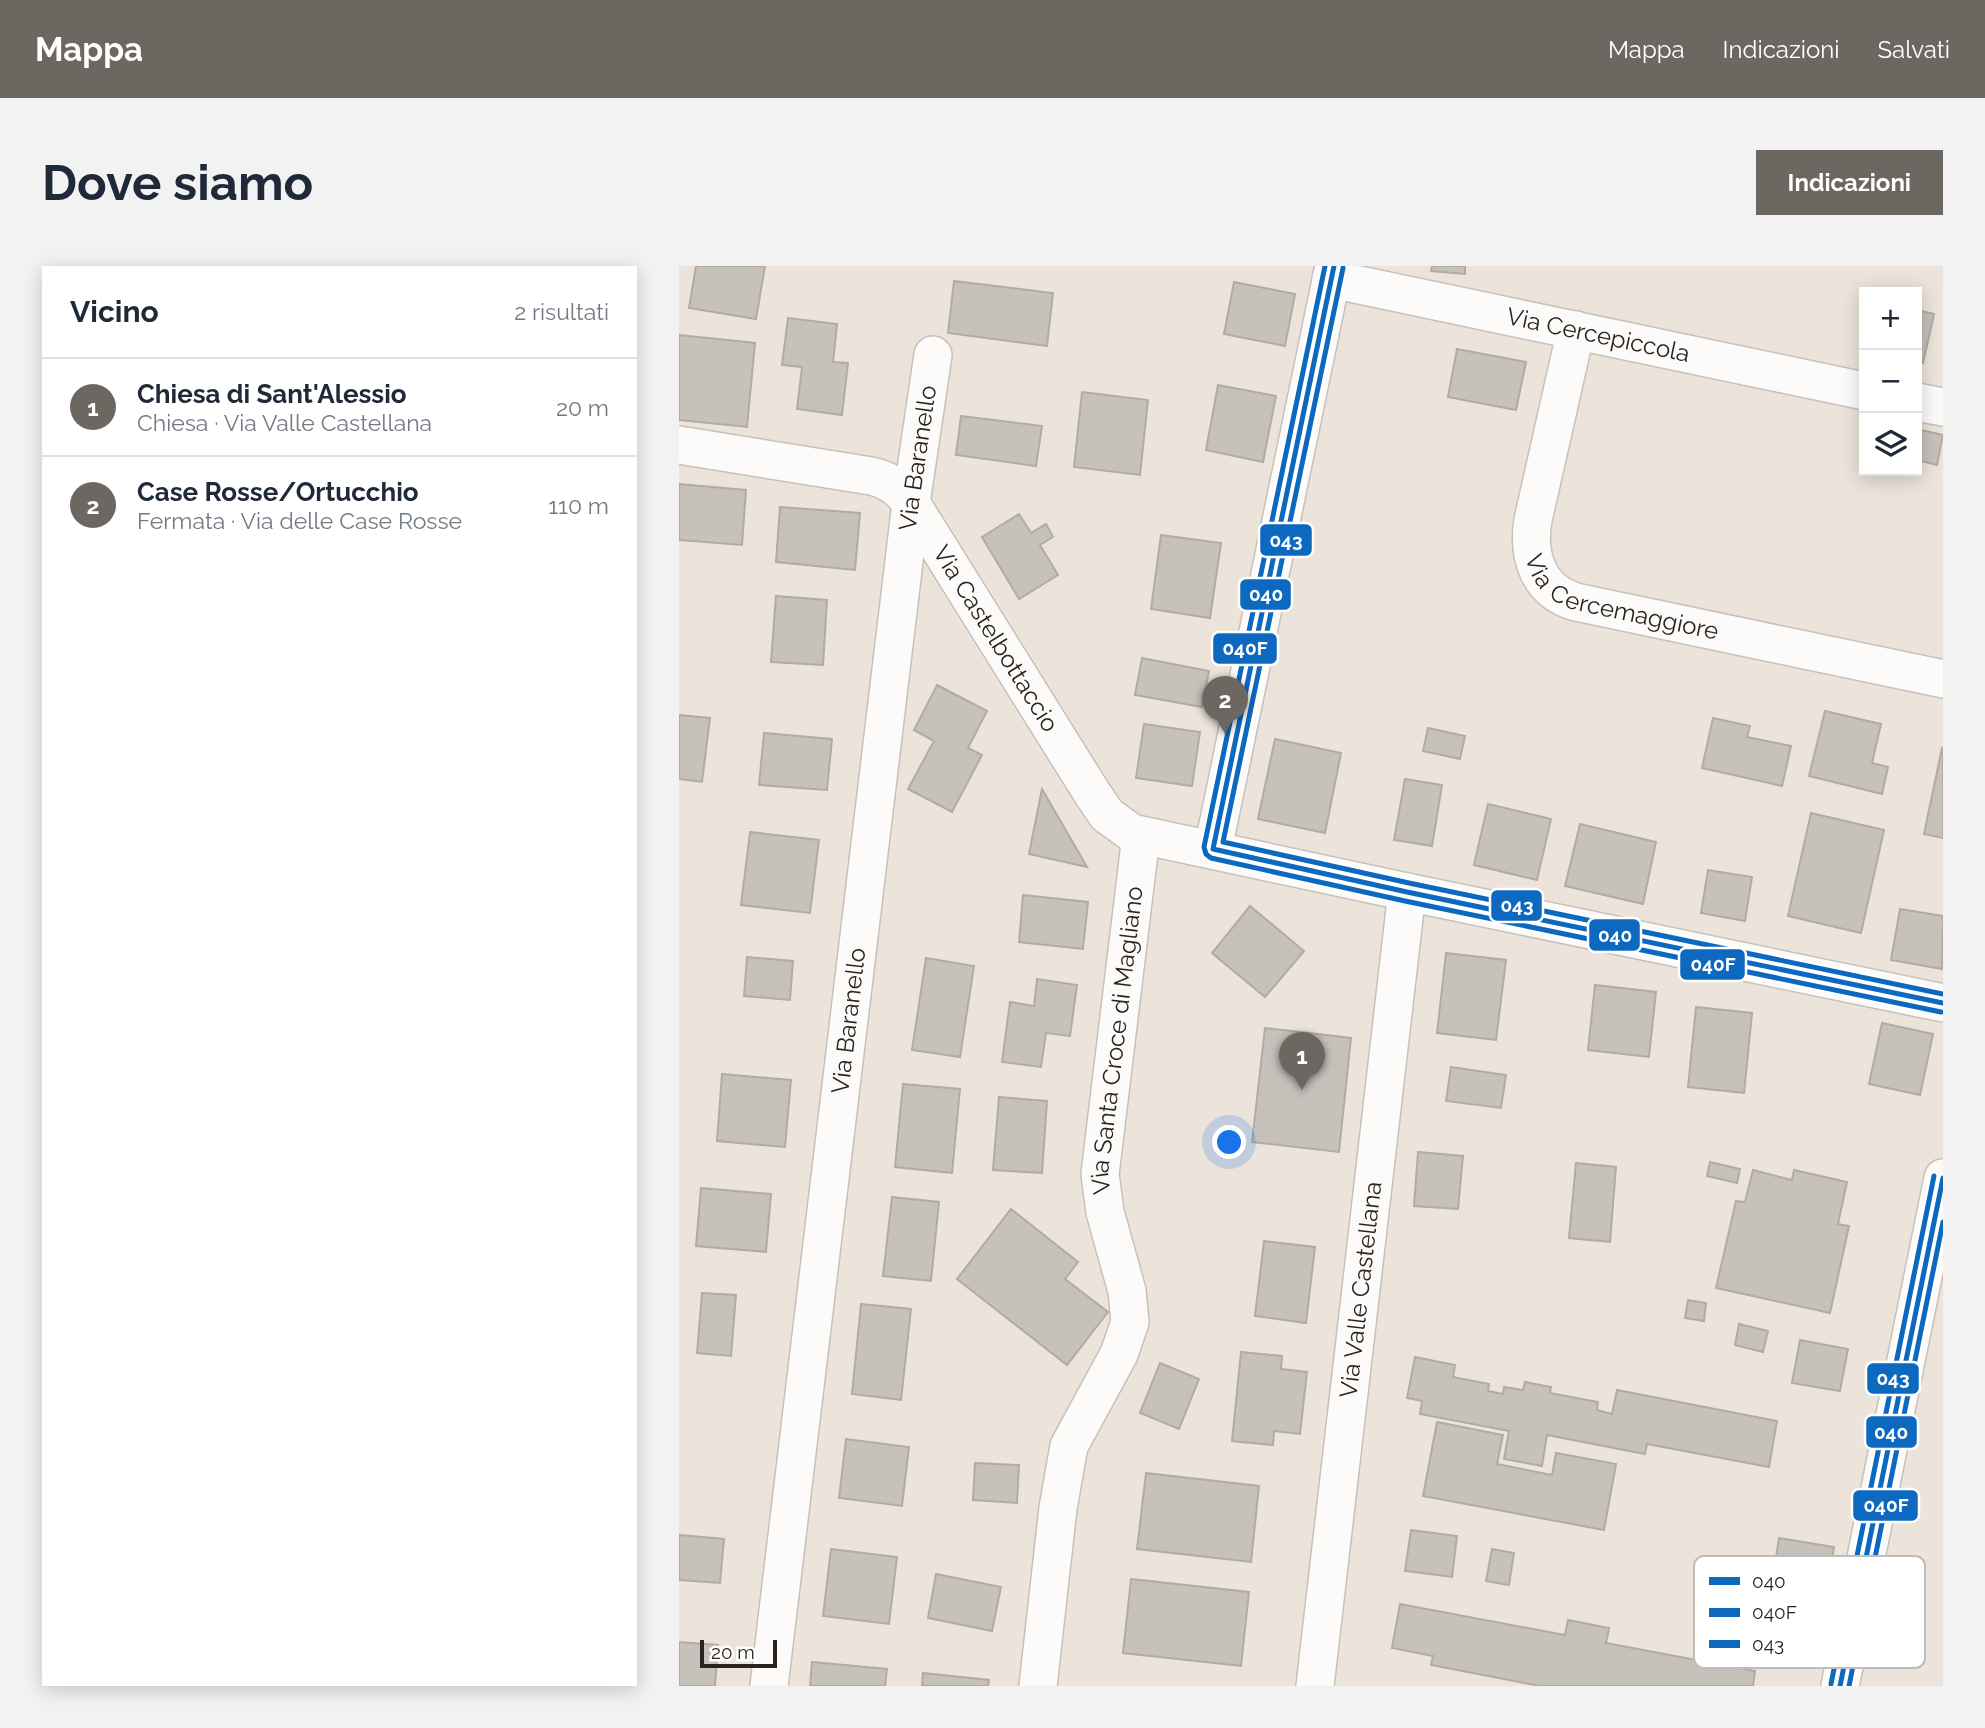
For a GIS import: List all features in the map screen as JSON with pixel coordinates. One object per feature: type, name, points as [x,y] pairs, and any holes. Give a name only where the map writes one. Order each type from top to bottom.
[{"type":"street","name":"Via Cercepiccola","points":[[1332,272],[1576,330],[1859,390]]},
{"type":"street","points":[[1213,849],[1332,272]]},
{"type":"street","name":"Via Cercemaggiore","points":[[1576,330],[1532,520],[1530,540],[1535,565],[1552,590],[1576,602],[1943,679]]},
{"type":"street","name":"Via Baranello","points":[[769,1686],[911,503],[933,355]]},
{"type":"street","points":[[1922,403],[1943,407]]},
{"type":"street","name":"Via Castelbottaccio","points":[[679,445],[879,477],[899,489],[911,503],[1107,814],[1123,828],[1141,836],[1943,1003]]},
{"type":"street","name":"Via Santa Croce di Magliano","points":[[1038,1686],[1058,1508],[1069,1446],[1119,1354],[1130,1322],[1127,1291],[1103,1199],[1100,1174],[1141,836]]},
{"type":"street","name":"Via Valle Castellana","points":[[1315,1686],[1407,892]]},
{"type":"street","points":[[1870,1556],[1932,1291],[1943,1178]]},
{"type":"street","points":[[1840,1686],[1844,1668]]},
{"type":"building","points":[[696,266],[765,266],[756,319],[689,308]]},
{"type":"building","points":[[1432,266],[1465,266],[1465,274],[1431,271]]},
{"type":"building","points":[[954,281],[1053,293],[1047,346],[948,333]]},
{"type":"building","points":[[1234,282],[1295,294],[1285,346],[1224,334]]},
{"type":"building","points":[[1922,311],[1934,314],[1922,363]]},
{"type":"building","points":[[788,318],[837,324],[833,362],[848,363],[842,415],[797,409],[802,367],[782,365]]},
{"type":"building","points":[[679,335],[755,343],[747,427],[679,420]]},
{"type":"building","points":[[1457,349],[1526,362],[1516,410],[1448,397]]},
{"type":"building","points":[[1218,385],[1276,396],[1263,462],[1206,450]]},
{"type":"building","points":[[1082,392],[1148,400],[1140,475],[1074,467]]},
{"type":"building","points":[[961,416],[1042,426],[1036,466],[956,455]]},
{"type":"building","points":[[1922,430],[1943,435],[1937,465],[1922,461]]},
{"type":"building","points":[[679,484],[746,490],[742,545],[679,540]]},
{"type":"building","points":[[780,507],[860,513],[855,570],[776,562]]},
{"type":"building","points":[[1019,514],[1031,533],[1046,524],[1053,537],[1040,545],[1058,575],[1019,599],[982,537]]},
{"type":"building","points":[[1161,535],[1221,543],[1210,618],[1151,609]]},
{"type":"building","points":[[776,596],[827,600],[823,665],[771,662]]},
{"type":"building","points":[[1142,658],[1209,671],[1202,707],[1135,695]]},
{"type":"building","points":[[937,685],[987,711],[968,748],[982,755],[952,812],[908,789],[934,741],[914,730]]},
{"type":"building","points":[[1825,711],[1881,724],[1872,763],[1888,767],[1882,794],[1809,776]]},
{"type":"building","points":[[679,715],[710,718],[702,782],[679,779]]},
{"type":"building","points":[[1713,718],[1750,726],[1747,737],[1791,746],[1782,786],[1702,768]]},
{"type":"building","points":[[1144,724],[1200,732],[1192,786],[1136,778]]},
{"type":"building","points":[[1428,728],[1465,736],[1460,759],[1423,751]]},
{"type":"building","points":[[764,733],[832,739],[827,790],[759,785]]},
{"type":"building","points":[[1275,739],[1341,753],[1325,833],[1258,819]]},
{"type":"building","points":[[1943,749],[1943,838],[1924,834]]},
{"type":"building","points":[[1405,779],[1442,785],[1432,846],[1394,840]]},
{"type":"building","points":[[1042,789],[1087,867],[1029,854]]},
{"type":"building","points":[[1488,804],[1551,819],[1537,880],[1474,865]]},
{"type":"building","points":[[1811,813],[1884,830],[1861,933],[1788,916]]},
{"type":"building","points":[[1580,824],[1656,842],[1643,904],[1565,886]]},
{"type":"building","points":[[750,832],[819,840],[810,913],[741,905]]},
{"type":"building","points":[[1708,870],[1752,877],[1745,921],[1701,913]]},
{"type":"building","points":[[1023,895],[1088,902],[1083,949],[1019,942]]},
{"type":"building","points":[[1250,906],[1304,951],[1265,997],[1212,953]]},
{"type":"building","points":[[1900,909],[1943,916],[1942,969],[1891,960]]},
{"type":"building","points":[[1446,953],[1506,960],[1496,1040],[1437,1033]]},
{"type":"building","points":[[747,957],[793,961],[790,1000],[744,996]]},
{"type":"building","points":[[926,958],[974,966],[960,1057],[912,1050]]},
{"type":"building","points":[[1037,979],[1077,985],[1070,1036],[1046,1033],[1041,1067],[1002,1062],[1010,1002],[1034,1006]]},
{"type":"building","points":[[1595,985],[1656,992],[1649,1057],[1588,1050]]},
{"type":"building","points":[[1696,1007],[1752,1013],[1744,1093],[1688,1087]]},
{"type":"building","points":[[1882,1023],[1933,1034],[1920,1095],[1869,1084]]},
{"type":"building","points":[[1265,1028],[1351,1038],[1339,1152],[1252,1142]]},
{"type":"building","points":[[1451,1067],[1506,1075],[1501,1108],[1446,1101]]},
{"type":"building","points":[[722,1074],[791,1080],[785,1147],[717,1141]]},
{"type":"building","points":[[903,1084],[960,1089],[952,1173],[895,1167]]},
{"type":"building","points":[[999,1097],[1047,1101],[1042,1173],[993,1170]]},
{"type":"building","points":[[1418,1152],[1463,1156],[1458,1209],[1414,1206]]},
{"type":"building","points":[[1710,1162],[1740,1169],[1737,1183],[1707,1176]]},
{"type":"building","points":[[1576,1163],[1616,1167],[1610,1242],[1569,1238]]},
{"type":"building","points":[[1753,1170],[1792,1180],[1794,1170],[1847,1182],[1838,1224],[1849,1226],[1830,1313],[1716,1288],[1736,1201],[1745,1202]]},
{"type":"building","points":[[701,1188],[771,1194],[766,1252],[696,1246]]},
{"type":"building","points":[[892,1197],[939,1202],[931,1281],[883,1276]]},
{"type":"building","points":[[1011,1209],[1078,1262],[1065,1279],[1108,1312],[1067,1365],[957,1279]]},
{"type":"building","points":[[1264,1241],[1315,1247],[1306,1323],[1255,1316]]},
{"type":"building","points":[[702,1293],[736,1295],[731,1356],[697,1353]]},
{"type":"building","points":[[1688,1300],[1706,1303],[1704,1321],[1685,1318]]},
{"type":"building","points":[[861,1304],[911,1309],[901,1400],[852,1394]]},
{"type":"building","points":[[1739,1324],[1768,1331],[1763,1352],[1735,1345]]},
{"type":"building","points":[[1800,1340],[1848,1349],[1840,1391],[1792,1383]]},
{"type":"building","points":[[1241,1352],[1282,1356],[1281,1369],[1307,1372],[1300,1434],[1274,1431],[1273,1445],[1232,1441]]},
{"type":"building","points":[[1415,1357],[1455,1365],[1453,1377],[1489,1384],[1488,1391],[1503,1394],[1504,1387],[1523,1390],[1525,1382],[1551,1387],[1550,1393],[1598,1402],[1597,1410],[1612,1414],[1617,1390],[1777,1421],[1769,1467],[1647,1444],[1645,1454],[1547,1435],[1542,1466],[1504,1459],[1509,1431],[1420,1414],[1422,1401],[1407,1398]]},
{"type":"building","points":[[1160,1363],[1199,1379],[1179,1429],[1140,1413]]},
{"type":"building","points":[[1437,1422],[1503,1435],[1497,1464],[1552,1475],[1556,1453],[1616,1464],[1604,1530],[1423,1496]]},
{"type":"building","points":[[846,1439],[909,1447],[902,1506],[839,1498]]},
{"type":"building","points":[[975,1463],[1019,1465],[1017,1503],[973,1500]]},
{"type":"building","points":[[1146,1473],[1259,1486],[1251,1562],[1137,1549]]},
{"type":"building","points":[[1411,1530],[1457,1536],[1452,1577],[1405,1571]]},
{"type":"building","points":[[679,1535],[724,1539],[720,1583],[679,1580]]},
{"type":"building","points":[[1779,1538],[1834,1547],[1833,1556],[1776,1556]]},
{"type":"building","points":[[831,1549],[897,1557],[889,1624],[823,1616]]},
{"type":"building","points":[[1492,1549],[1514,1553],[1509,1585],[1486,1581]]},
{"type":"building","points":[[936,1574],[1001,1587],[992,1631],[928,1618]]},
{"type":"building","points":[[1131,1579],[1249,1592],[1241,1666],[1123,1653]]},
{"type":"building","points":[[1400,1604],[1565,1635],[1568,1620],[1609,1628],[1606,1643],[1694,1660],[1694,1668],[1739,1668],[1755,1671],[1753,1686],[1540,1686],[1431,1665],[1433,1656],[1392,1648]]},
{"type":"building","points":[[679,1642],[718,1645],[715,1686],[679,1686]]},
{"type":"building","points":[[812,1662],[887,1669],[885,1686],[810,1686]]},
{"type":"building","points":[[923,1673],[989,1680],[988,1686],[922,1686]]},
{"type":"transit line","name":"040F","points":[[1325,266],[1204,847],[1206,854],[1211,858],[1405,901],[1941,1012]]},
{"type":"transit line","name":"040","points":[[1334,266],[1213,849],[1943,1003]]},
{"type":"transit line","name":"043","points":[[1343,268],[1223,842],[1943,994]]},
{"type":"transit line","name":"043","points":[[1857,1556],[1934,1176]]},
{"type":"transit line","name":"040","points":[[1866,1556],[1943,1178]]},
{"type":"transit line","name":"040F","points":[[1875,1556],[1943,1222]]},
{"type":"transit line","name":"043","points":[[1831,1684],[1834,1668]]},
{"type":"transit line","name":"040","points":[[1840,1686],[1844,1668]]},
{"type":"transit line","name":"040F","points":[[1849,1686],[1853,1668]]},
{"type":"place","name":"Case Rosse/Ortucchio","points":[[1225,734]]},
{"type":"place","name":"Chiesa di Sant'Alessio","points":[[1302,1090]]}]
